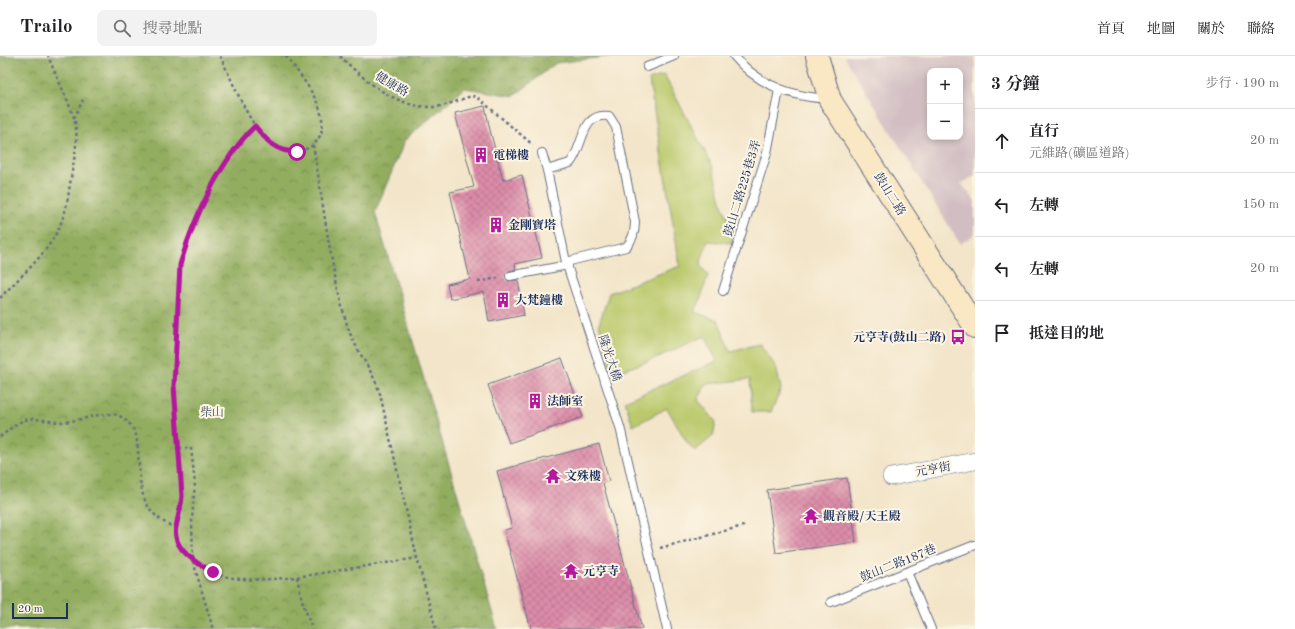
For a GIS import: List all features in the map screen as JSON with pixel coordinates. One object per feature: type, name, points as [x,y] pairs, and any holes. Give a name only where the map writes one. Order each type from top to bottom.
[{"type":"street","name":"鼓山二路","points":[[816,56],[830,100],[975,327]]},
{"type":"street","name":"元亨街","points":[[891,477],[975,461]]},
{"type":"lane","points":[[647,67],[674,56]]},
{"type":"lane","points":[[734,56],[743,66],[779,90],[805,98],[830,100]]},
{"type":"lane","name":"鼓山二路225巷3弄","points":[[723,292],[767,152],[779,90]]},
{"type":"lane","points":[[510,276],[567,264],[626,247],[632,237],[635,222],[616,127],[612,119],[605,115],[592,120],[586,128],[572,161],[567,165],[547,170]]},
{"type":"lane","name":"隆光大橋","points":[[542,153],[576,297],[620,427],[667,629]]},
{"type":"lane","name":"鼓山二路187巷","points":[[831,602],[975,546]]},
{"type":"lane","points":[[907,572],[931,629]]},
{"type":"path","points":[[0,298],[49,245],[56,235],[62,220],[75,154],[76,134],[74,118],[48,56]]},
{"type":"path","points":[[220,56],[255,126],[265,139],[279,150],[297,152],[313,145],[319,138],[322,129],[321,111],[313,96],[286,56]]},
{"type":"path","name":"健康路","points":[[340,56],[376,87],[404,103],[433,107],[472,96],[477,97],[542,153]]},
{"type":"path","points":[[74,118],[83,100]]},
{"type":"path","points":[[255,126],[234,149],[212,187],[186,246],[180,265],[174,386],[182,496],[181,513],[175,528],[178,543],[193,561],[226,577],[253,580],[298,577],[417,558]]},
{"type":"path","points":[[313,145],[326,227],[343,312],[349,331],[377,382],[417,558],[436,629]]},
{"type":"path","points":[[478,282],[510,276]]},
{"type":"path","points":[[0,437],[23,420],[34,419],[63,422],[113,414],[124,417],[132,426],[136,435],[144,500],[157,518],[175,528]]},
{"type":"path","points":[[179,448],[191,448],[195,483],[192,520],[193,561],[213,629]]},
{"type":"path","points":[[649,552],[747,526]]},
{"type":"path","points":[[298,577],[302,600],[312,629]]},
{"type":"shaded area","points":[[844,56],[975,56],[975,176],[961,183],[975,201],[975,234],[960,244]]},
{"type":"green space","name":"柴山","points":[[0,56],[613,56],[556,63],[514,96],[465,88],[405,140],[375,212],[497,629],[0,629]]},
{"type":"green space","points":[[664,75],[712,165],[723,208],[733,228],[731,243],[708,241],[700,265],[708,275],[700,301],[694,312],[718,320],[730,351],[760,344],[776,367],[781,389],[771,412],[752,412],[750,379],[706,384],[698,400],[716,422],[713,436],[695,451],[686,441],[667,408],[633,426],[625,401],[717,361],[704,336],[654,359],[612,374],[599,324],[609,293],[680,266],[649,80]]},
{"type":"building","points":[[485,106],[503,180],[522,175],[542,258],[515,264],[516,269],[509,271],[505,275],[508,281],[518,280],[524,315],[489,322],[484,292],[450,299],[447,284],[470,279],[450,192],[474,187],[455,113]]},
{"type":"building","name":"法師室","points":[[562,358],[583,417],[509,443],[488,385]]},
{"type":"building","name":"元亨寺","points":[[599,444],[609,481],[603,483],[642,629],[531,629],[504,530],[512,528],[497,471]]},
{"type":"building","name":"觀音殿/天王殿","points":[[847,478],[856,542],[776,553],[767,490]]},
{"type":"place","name":"電梯樓","points":[[481,155]]},
{"type":"place","name":"金剛寶塔","points":[[496,225]]},
{"type":"place","name":"大梵鐘樓","points":[[503,300]]},
{"type":"place","name":"元亨寺(鼓山二路)","points":[[958,337]]},
{"type":"place","name":"法師室","points":[[535,401]]},
{"type":"place","name":"文殊樓","points":[[553,476]]},
{"type":"place","name":"觀音殿/天王殿","points":[[811,516]]},
{"type":"place","name":"元亨寺","points":[[571,571]]},
{"type":"route","points":[[213,572],[193,561],[178,543],[175,528],[181,513],[182,496],[174,386],[180,265],[186,246],[212,187],[234,149],[255,126],[265,139],[279,150],[297,152]]}]
